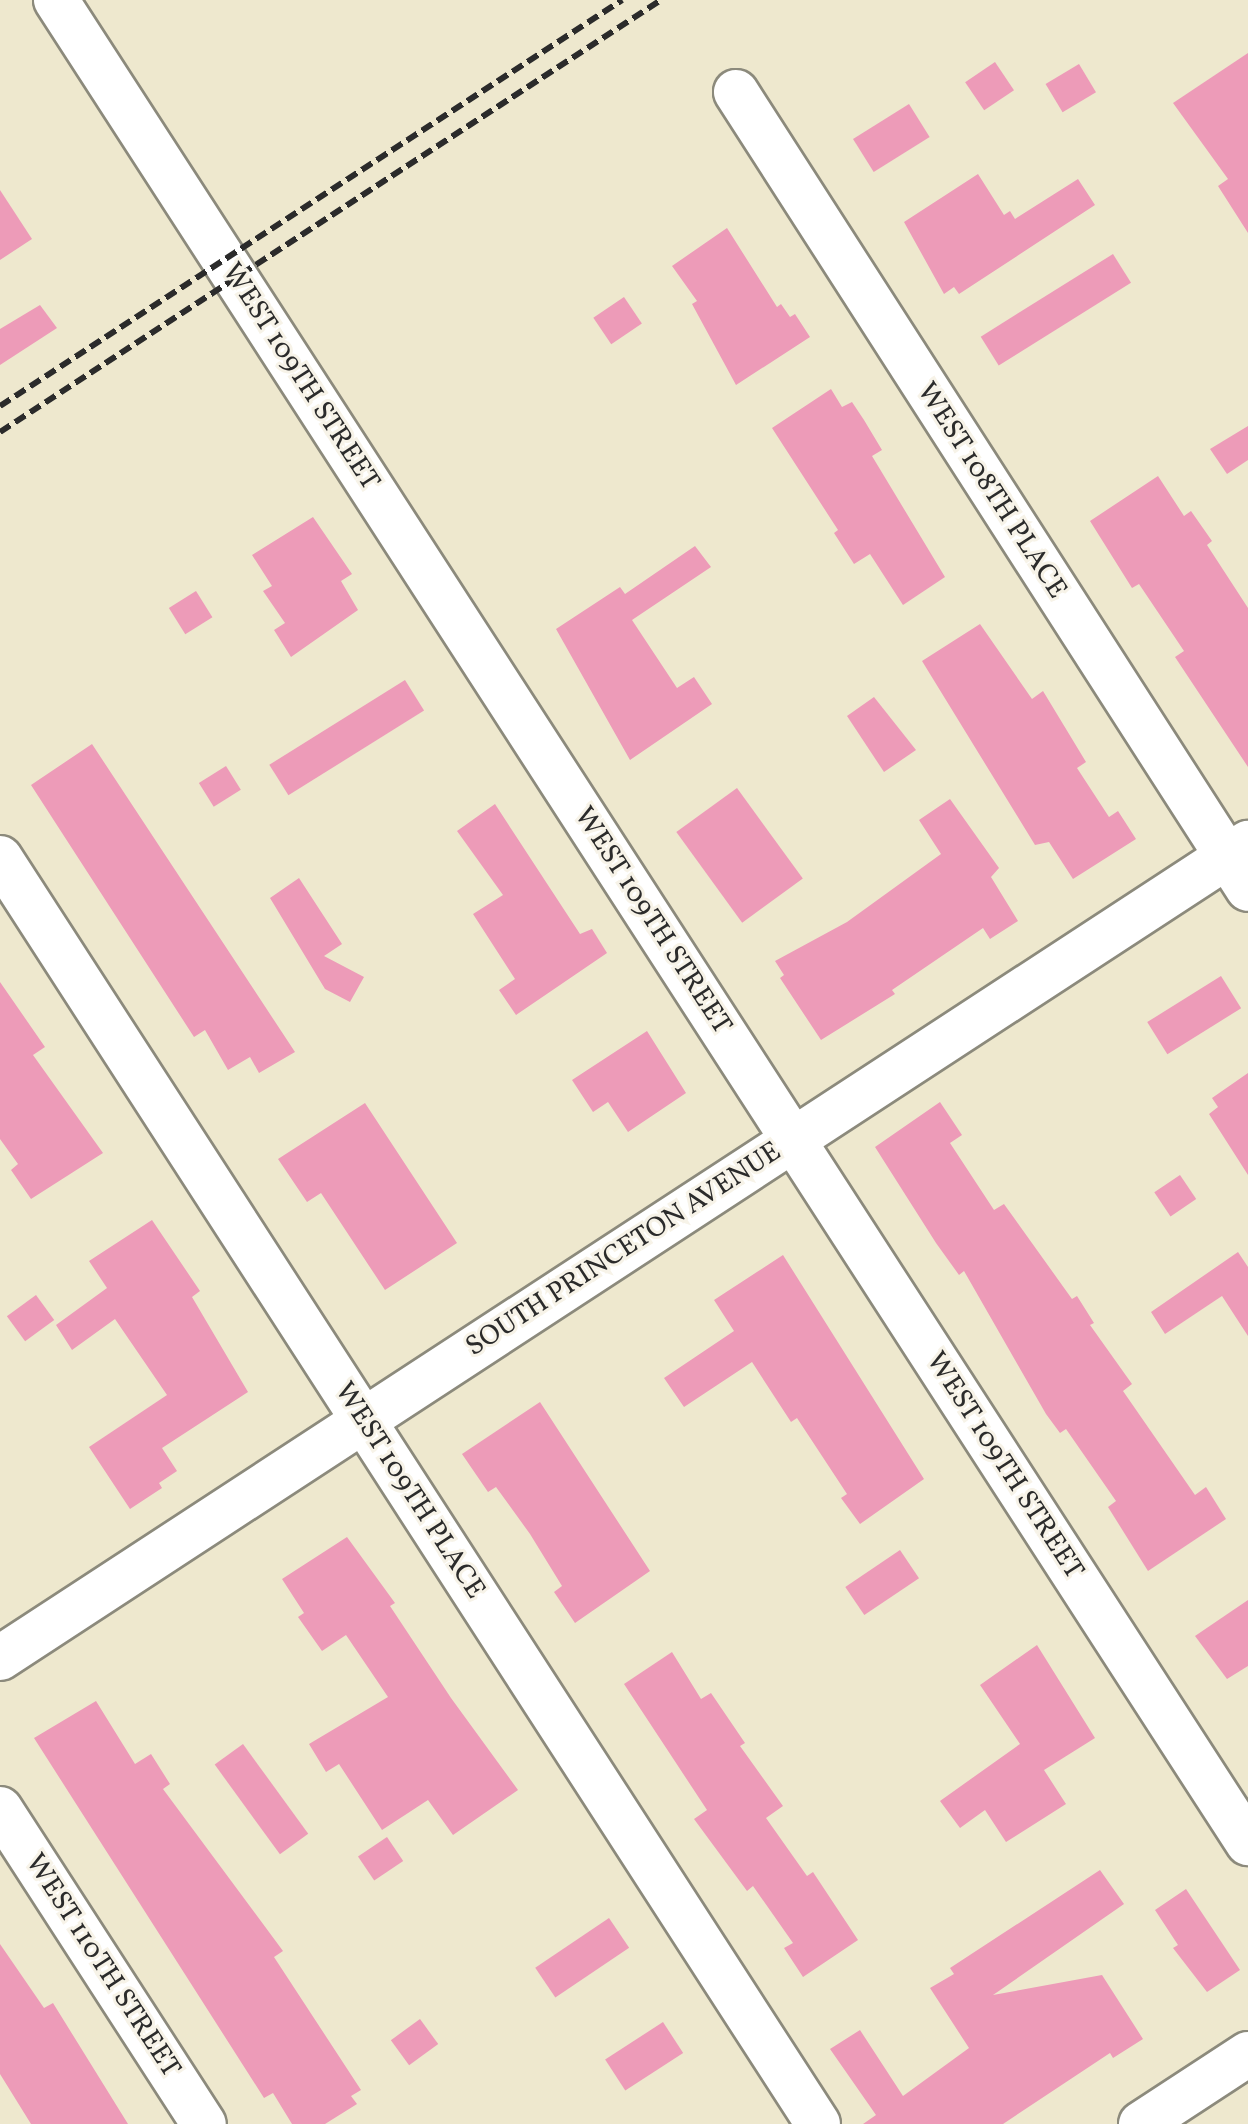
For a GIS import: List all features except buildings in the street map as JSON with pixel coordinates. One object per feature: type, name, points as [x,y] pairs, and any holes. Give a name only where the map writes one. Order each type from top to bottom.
[{"type":"street","name":"WEST 109TH STREET","points":[[56,0],[1248,1843]]},
{"type":"street","name":"WEST 108TH PLACE","points":[[736,92],[1241,863]]},
{"type":"street","name":"WEST 109TH PLACE","points":[[0,858],[818,2124]]},
{"type":"street","name":"SOUTH PRINCETON AVENUE","points":[[0,1658],[793,1140],[1241,863]]},
{"type":"street","name":"WEST 110TH STREET","points":[[0,1809],[204,2124]]},
{"type":"street","points":[[1141,2124],[1248,2054]]},
{"type":"railway","points":[[0,406],[622,0]]},
{"type":"railway","points":[[0,432],[661,0]]}]
